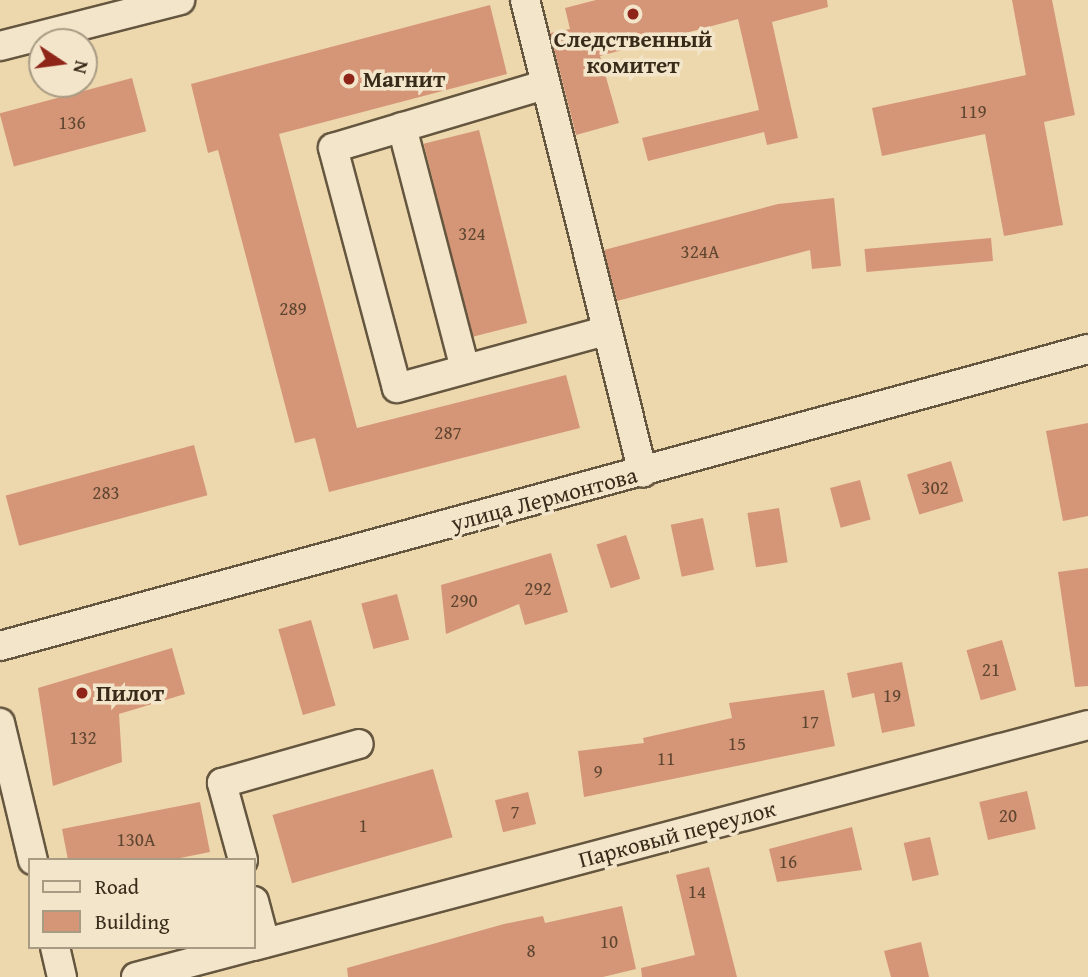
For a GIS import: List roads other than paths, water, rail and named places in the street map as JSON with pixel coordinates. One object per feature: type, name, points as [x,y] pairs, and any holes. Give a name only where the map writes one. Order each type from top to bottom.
[{"type":"street","points":[[0,46],[180,0]]},
{"type":"street","points":[[525,0],[642,473]]},
{"type":"street","points":[[544,85],[333,148],[397,388],[606,331]]},
{"type":"street","points":[[402,127],[466,369]]},
{"type":"street","name":"улица Лермонтова","points":[[0,646],[642,473],[1088,349]]},
{"type":"street","points":[[0,723],[33,858]]},
{"type":"street","name":"Парковый переулок","points":[[256,945],[1088,725]]},
{"type":"street","points":[[242,858],[222,783],[359,744]]},
{"type":"street","points":[[55,949],[62,977]]},
{"type":"street","name":"Парковый переулок","points":[[136,977],[241,949]]},
{"type":"place","name":"Следственный комитет","points":[[633,14]]},
{"type":"place","name":"Магнит","points":[[349,79]]},
{"type":"place","name":"Пилот","points":[[82,693]]}]
